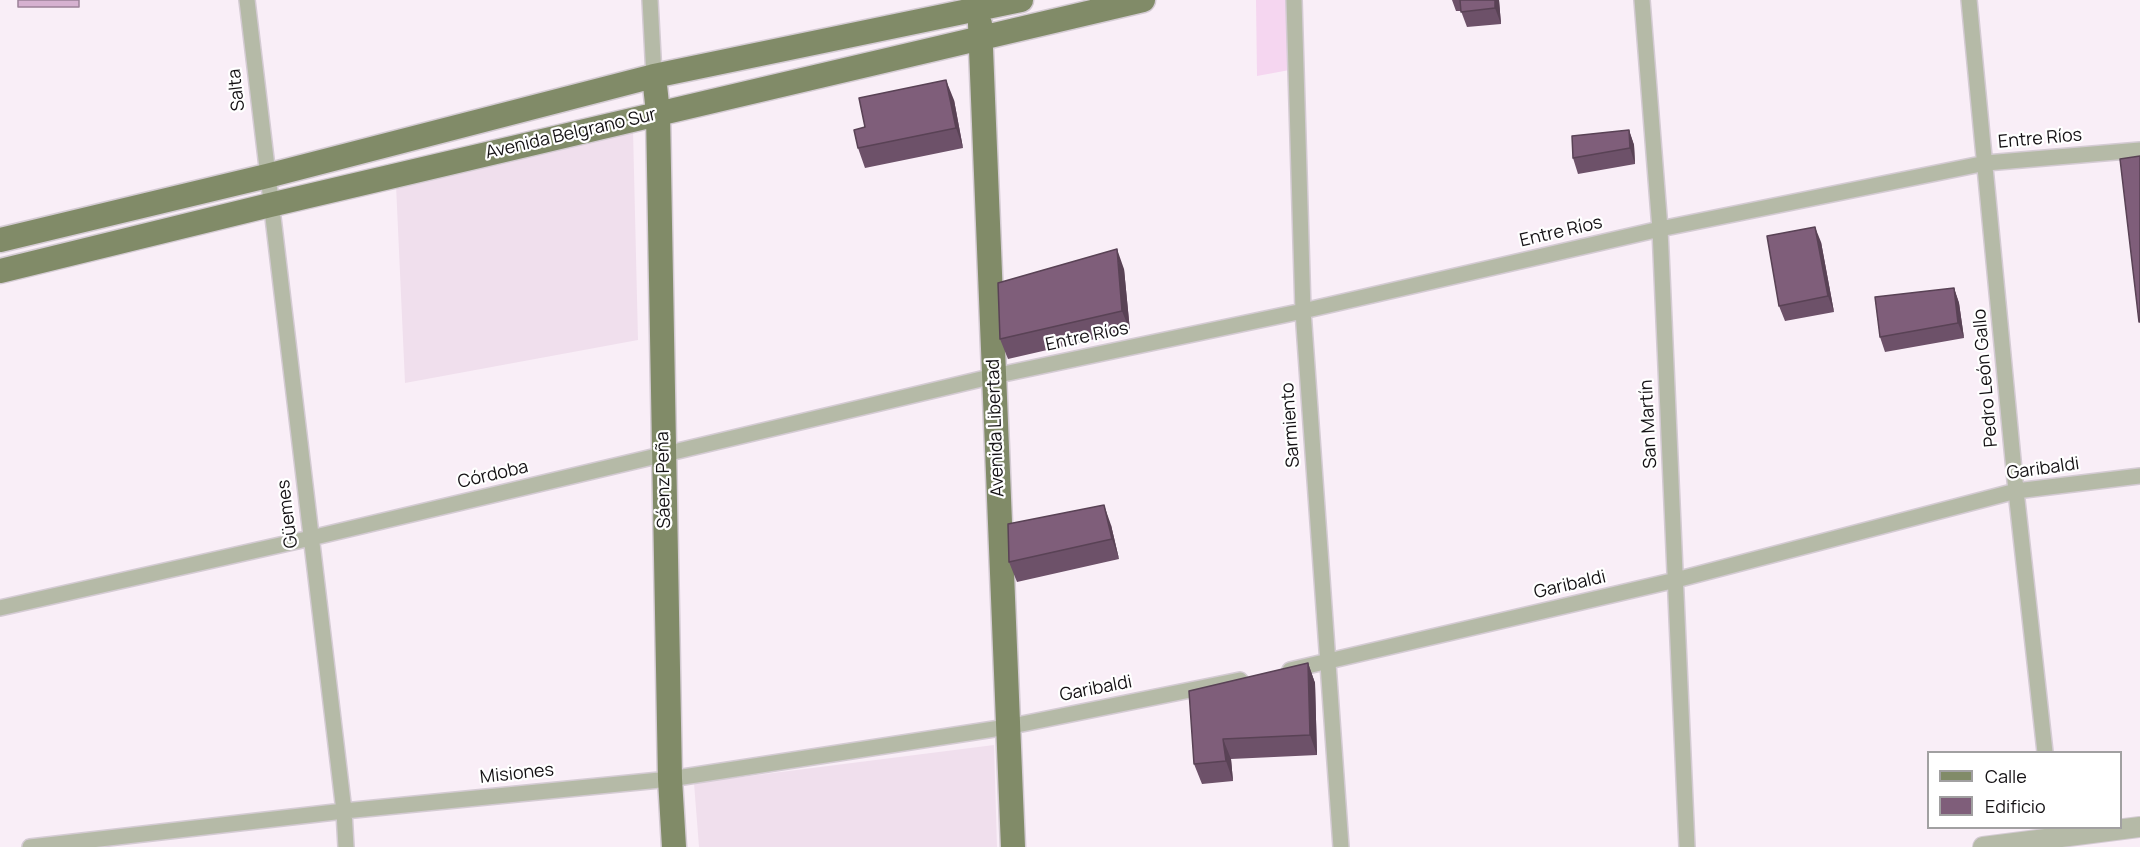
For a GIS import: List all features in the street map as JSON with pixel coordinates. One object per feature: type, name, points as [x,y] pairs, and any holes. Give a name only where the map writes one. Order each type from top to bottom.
[{"type":"main road","name":"Avenida Belgrano Sur","points":[[0,240],[267,176],[654,76],[1021,0]]},
{"type":"main road","name":"Avenida Belgrano Sur","points":[[0,271],[658,113],[1143,0]]},
{"type":"main road","name":"Avenida Libertad","points":[[980,10],[1013,847]]},
{"type":"main road","name":"Sáenz Peña","points":[[654,76],[658,113],[670,779],[674,847]]},
{"type":"street","name":"Salta","points":[[247,0],[267,176]]},
{"type":"street","points":[[650,0],[654,76]]},
{"type":"street","name":"Sarmiento","points":[[1294,0],[1303,311],[1341,847]]},
{"type":"street","name":"San Martín","points":[[1642,0],[1660,229],[1687,847]]},
{"type":"street","name":"Pedro León Gallo","points":[[1969,0],[2016,491],[2044,751]]},
{"type":"street","name":"Entre Ríos","points":[[994,376],[1303,311],[1660,229],[1986,163],[2140,150]]},
{"type":"street","name":"Güemes","points":[[267,176],[344,811],[346,847]]},
{"type":"street","name":"Córdoba","points":[[0,608],[311,538],[994,376]]},
{"type":"street","name":"Garibaldi","points":[[1007,727],[1327,662],[1676,580],[2016,491],[2140,476]]},
{"type":"street","name":"Misiones","points":[[30,847],[344,811],[670,779],[1007,727]]},
{"type":"street","points":[[1983,847],[2140,827]]},
{"type":"shaded area","points":[[18,0],[79,0],[79,7],[18,7]]},
{"type":"shaded area","points":[[1256,0],[1292,0],[1295,69],[1257,76]]},
{"type":"shaded area","points":[[633,130],[638,340],[405,383],[396,185]]},
{"type":"shaded area","points":[[994,745],[997,847],[699,847],[694,783]]},
{"type":"building","points":[[1460,0],[1495,0],[1495,8],[1461,12]]},
{"type":"building","points":[[946,80],[956,128],[858,148],[854,130],[865,127],[859,98]]},
{"type":"building","points":[[1629,130],[1630,148],[1573,158],[1572,136]]},
{"type":"building","points":[[2140,156],[2140,322],[2139,322],[2120,159]]},
{"type":"building","points":[[1815,227],[1828,296],[1779,306],[1767,236]]},
{"type":"building","points":[[1117,249],[1122,311],[1000,339],[998,283]]},
{"type":"building","points":[[1954,288],[1958,323],[1880,337],[1875,297]]},
{"type":"building","points":[[1104,505],[1112,539],[1009,562],[1008,524]]},
{"type":"building","points":[[1308,663],[1310,735],[1223,739],[1226,761],[1194,764],[1189,691]]}]
